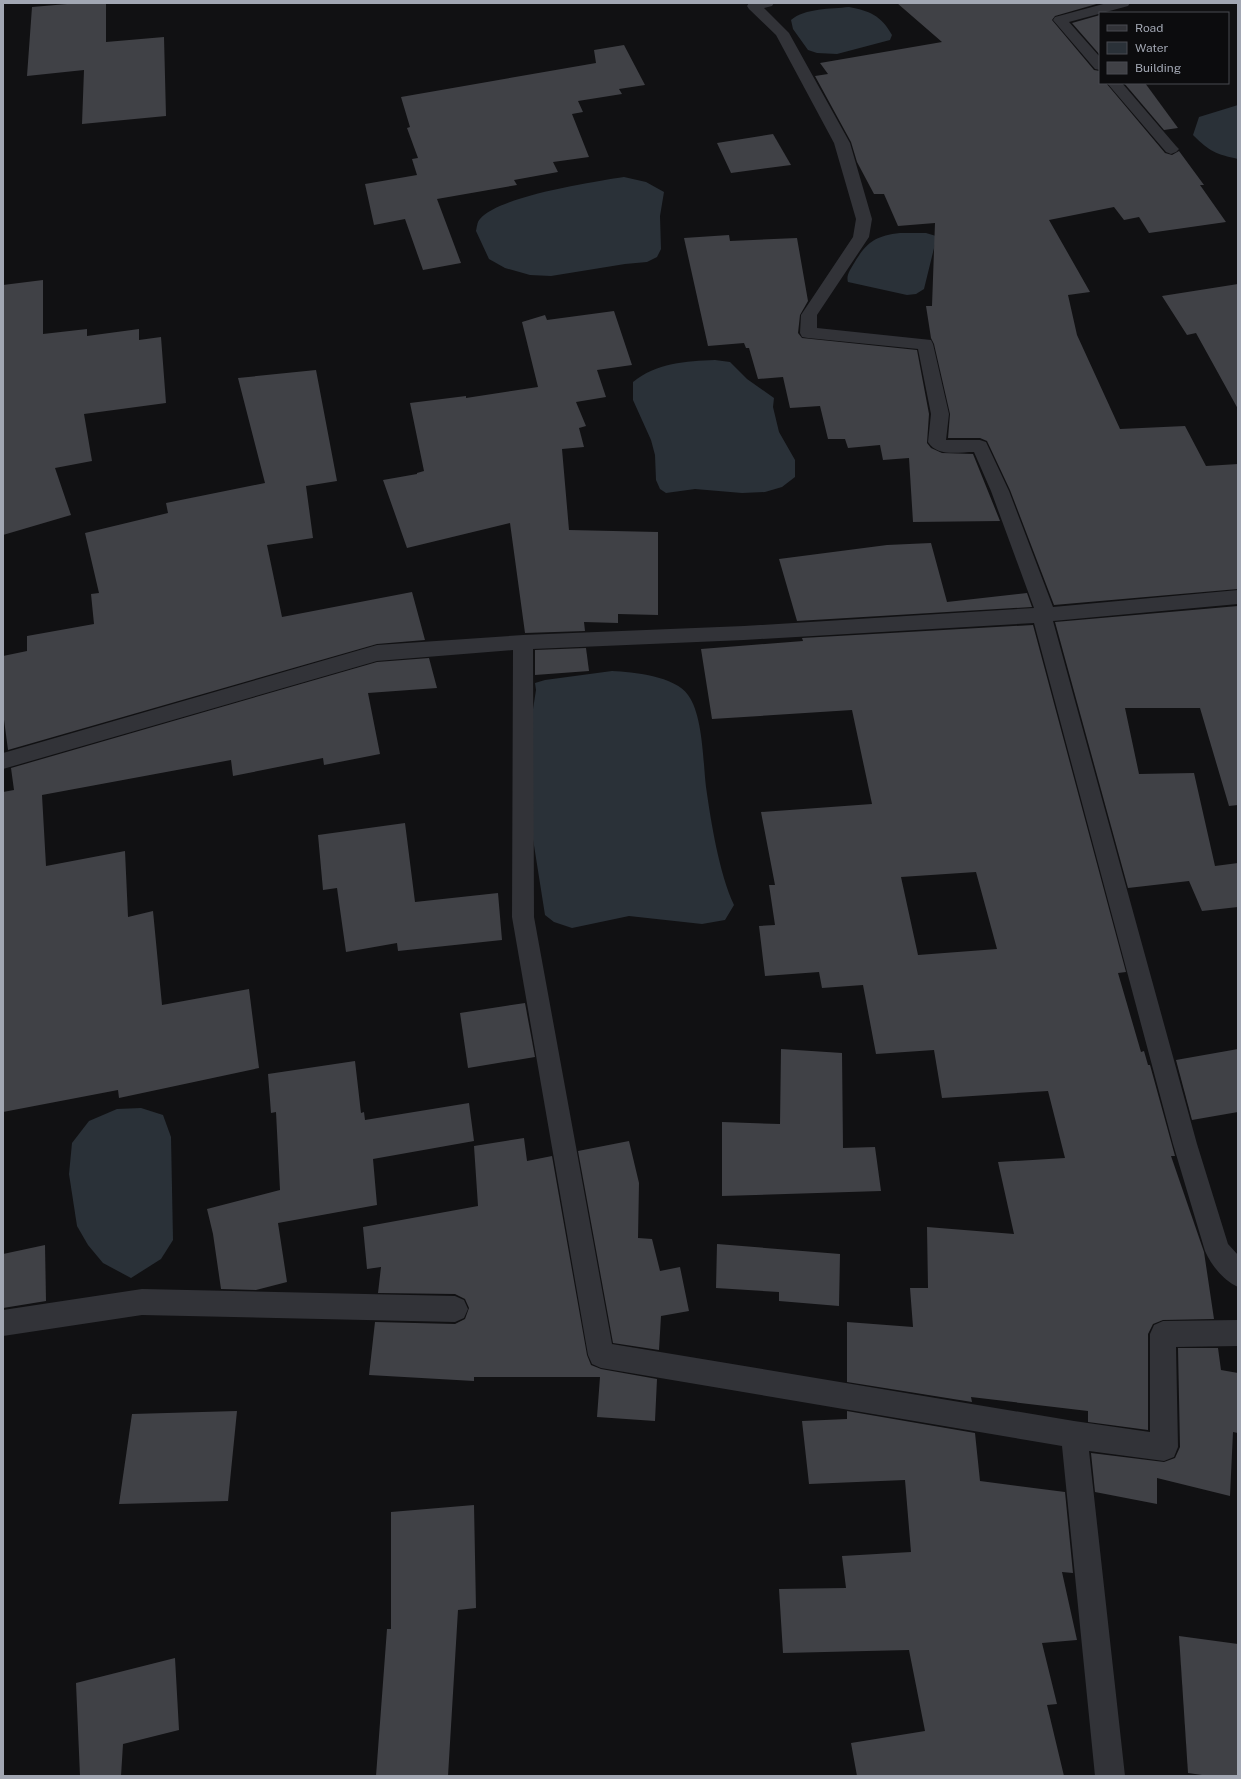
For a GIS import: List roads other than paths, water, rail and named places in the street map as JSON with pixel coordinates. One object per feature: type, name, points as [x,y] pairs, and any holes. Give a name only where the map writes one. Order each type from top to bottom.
[{"type":"street","points":[[766,3],[754,6],[782,33],[842,143],[864,219],[861,237],[809,315],[808,333],[925,344],[940,414],[938,442],[941,446],[980,446],[1000,491],[1044,615],[1188,1151],[1218,1251],[1238,1274]]},
{"type":"street","points":[[1099,65],[1060,20],[1123,3]]},
{"type":"street","points":[[1115,84],[1171,149]]},
{"type":"street","points":[[3,761],[377,652],[523,642],[744,633],[1044,615],[1238,597]]},
{"type":"street","points":[[523,642],[524,917],[600,1355],[1074,1435],[1164,1447],[1163,1334],[1238,1333]]},
{"type":"street","points":[[3,1324],[142,1302],[455,1309]]},
{"type":"street","points":[[1074,1435],[1110,1776]]},
{"type":"water","points":[[849,7],[863,10],[879,18],[892,35],[890,40],[837,54],[817,53],[808,50],[793,29],[791,20],[803,13]]},
{"type":"water","points":[[1238,105],[1238,159],[1214,152],[1193,135],[1199,117]]},
{"type":"water","points":[[624,177],[646,182],[664,192],[660,216],[661,249],[657,257],[647,262],[551,276],[530,275],[505,268],[489,259],[476,231],[479,220],[491,211],[506,203],[548,191]]},
{"type":"water","points":[[900,233],[926,233],[936,236],[924,289],[916,294],[907,295],[848,282],[850,271],[862,251],[867,246],[884,236]]},
{"type":"water","points":[[715,360],[730,362],[747,379],[774,398],[773,407],[779,432],[795,460],[795,477],[782,487],[765,492],[742,493],[695,489],[666,493],[660,489],[656,480],[655,455],[651,440],[633,400],[633,382],[651,371],[672,364]]},
{"type":"water","points":[[612,671],[631,672],[653,676],[674,683],[688,695],[693,704],[697,714],[699,726],[710,816],[716,847],[724,878],[734,905],[725,920],[702,924],[629,916],[572,928],[554,922],[545,915],[530,820],[531,722],[536,690],[535,683],[545,680]]},
{"type":"water","points":[[141,1108],[163,1115],[171,1137],[173,1240],[161,1259],[131,1278],[103,1263],[88,1245],[77,1226],[69,1174],[72,1143],[89,1121],[117,1109]]}]
